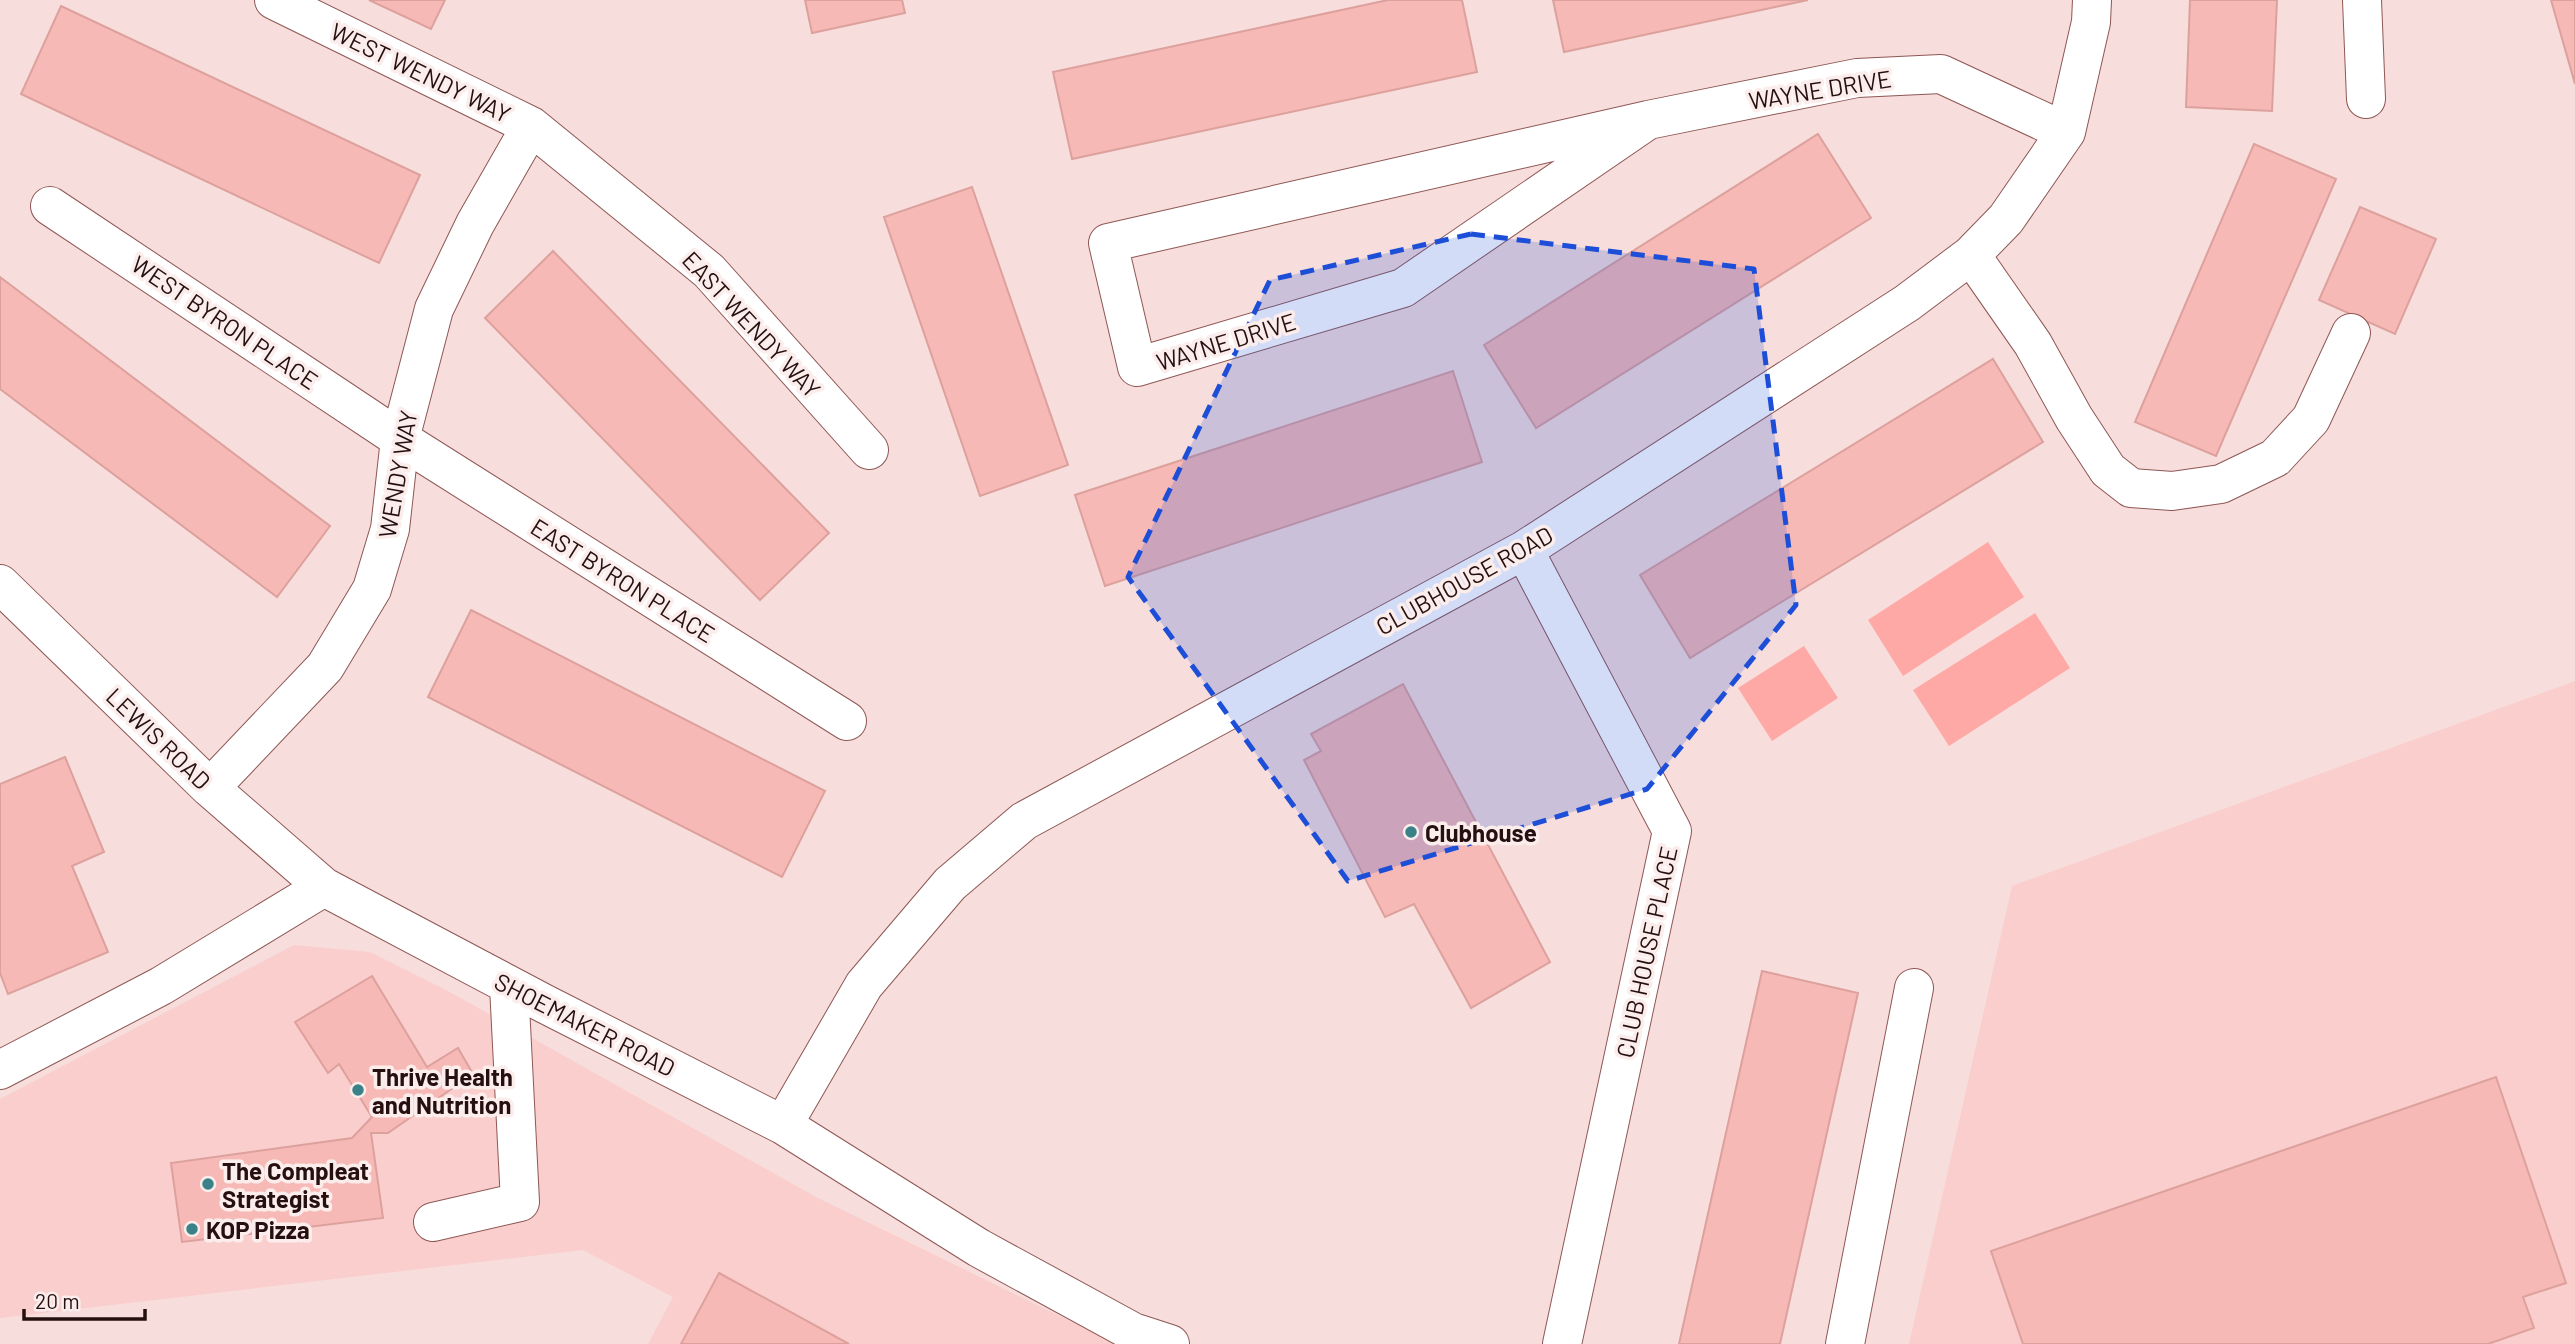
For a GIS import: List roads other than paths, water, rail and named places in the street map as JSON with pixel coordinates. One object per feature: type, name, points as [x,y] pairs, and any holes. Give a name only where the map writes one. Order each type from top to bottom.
[{"type":"street","name":"WEST WENDY WAY","points":[[274,0],[531,126]]},
{"type":"street","name":"CLUBHOUSE ROAD","points":[[783,1125],[864,985],[950,884],[1024,821],[1524,550],[1907,303],[1971,255],[2006,219],[2066,132],[2091,22],[2092,0]]},
{"type":"street","points":[[2362,0],[2366,99]]},
{"type":"street","name":"WAYNE DRIVE","points":[[1648,120],[1403,288],[1137,368],[1108,243],[1648,120],[1857,78],[1941,74],[2066,132]]},
{"type":"street","name":"WENDY WAY","points":[[210,789],[325,667],[372,589],[390,529],[400,439],[434,309],[475,224],[531,126]]},
{"type":"street","name":"EAST WENDY WAY","points":[[531,126],[709,271],[869,450]]},
{"type":"street","name":"WEST BYRON PLACE","points":[[50,206],[400,439]]},
{"type":"street","points":[[1971,255],[2033,344],[2074,418],[2108,470],[2131,488],[2172,491],[2221,484],[2275,458],[2311,419],[2351,333]]},
{"type":"street","name":"EAST BYRON PLACE","points":[[400,439],[847,722]]},
{"type":"street","name":"CLUB HOUSE PLACE","points":[[1524,550],[1672,831],[1562,1344]]},
{"type":"street","name":"LEWIS ROAD","points":[[0,584],[210,789],[324,887]]},
{"type":"street","points":[[0,1070],[160,986],[324,887]]},
{"type":"street","name":"SHOEMAKER ROAD","points":[[324,887],[509,986],[783,1125],[979,1248],[1133,1332],[1170,1344]]},
{"type":"street","points":[[433,1222],[520,1202],[509,986]]},
{"type":"street","points":[[1845,1344],[1914,988]]},
{"type":"place","name":"Clubhouse","points":[[1411,832]]},
{"type":"place","name":"Thrive Health and Nutrition","points":[[358,1090]]},
{"type":"place","name":"The Compleat Strategist","points":[[208,1184]]},
{"type":"place","name":"KOP Pizza","points":[[192,1229]]}]
